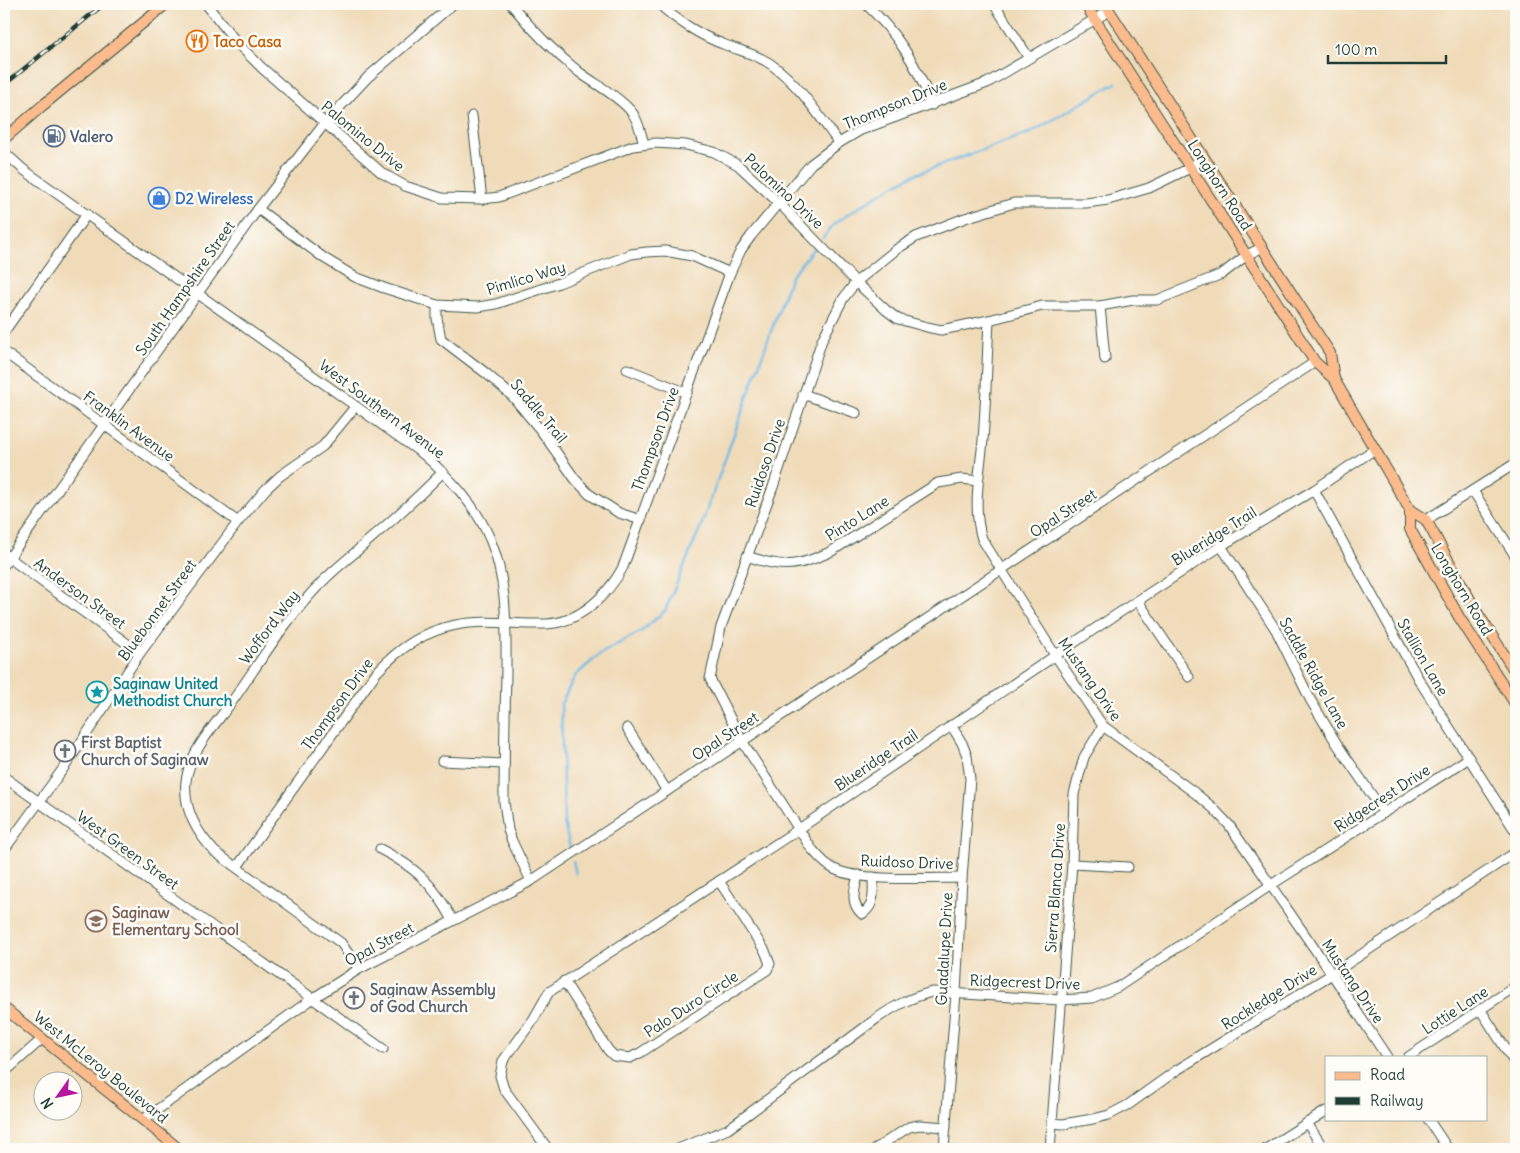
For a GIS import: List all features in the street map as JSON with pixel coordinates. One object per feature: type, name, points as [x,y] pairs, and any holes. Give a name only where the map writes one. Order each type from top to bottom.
[{"type":"main road","points":[[4,139],[166,4]]},
{"type":"main road","name":"Longhorn Road","points":[[1084,4],[1315,362],[1334,379],[1410,510],[1426,520],[1478,614],[1516,673]]},
{"type":"main road","name":"Longhorn Road","points":[[1107,7],[1330,353],[1334,379]]},
{"type":"main road","name":"Longhorn Road","points":[[1410,510],[1410,529],[1459,617],[1516,705]]},
{"type":"main road","name":"West McLeroy Boulevard","points":[[4,1008],[179,1149]]},
{"type":"street","name":"Palomino Drive","points":[[206,4],[238,44],[262,68],[382,173],[405,186],[442,198],[482,199],[509,194],[624,148],[644,144],[686,145],[714,152],[738,165],[779,203],[886,310],[898,318],[913,324],[941,330],[1042,306],[1100,306],[1133,300],[1157,300],[1222,274],[1247,255],[1262,248]]},
{"type":"street","name":"South Hampshire Street","points":[[5,559],[104,425],[258,210],[325,123],[368,76],[453,4]]},
{"type":"street","points":[[511,4],[558,54],[628,108],[637,120],[644,144]]},
{"type":"street","points":[[659,4],[696,30],[722,44],[751,53],[772,64],[791,81],[839,142]]},
{"type":"street","points":[[866,4],[892,32],[908,54],[921,76],[932,105]]},
{"type":"street","points":[[994,4],[1029,58]]},
{"type":"street","name":"Thompson Drive","points":[[237,867],[387,660],[412,642],[443,628],[468,623],[547,624],[571,618],[592,605],[618,576],[641,520],[730,273],[741,250],[811,164],[839,142],[861,130],[987,83],[1095,20],[1107,7]]},
{"type":"street","points":[[472,116],[482,199]]},
{"type":"street","name":"West Southern Avenue","points":[[4,152],[24,170],[423,454],[443,472],[467,500],[490,539],[501,575],[506,622],[504,802],[508,830],[531,881]]},
{"type":"street","name":"Ruidoso Drive","points":[[962,878],[874,877],[842,873],[823,862],[742,742],[710,679],[721,627],[773,487],[822,340],[843,298],[856,282],[916,237],[964,218],[1014,203],[1086,203],[1108,200],[1149,188],[1190,168],[1203,158]]},
{"type":"street","name":"Pimlico Way","points":[[258,210],[324,258],[355,277],[437,305],[478,306],[496,304],[559,284],[631,254],[647,252],[665,251],[692,256],[730,273]]},
{"type":"street","points":[[4,332],[87,214]]},
{"type":"street","name":"Saddle Trail","points":[[437,305],[437,318],[441,339],[487,374],[513,398],[542,432],[575,479],[589,494],[619,513],[641,520]]},
{"type":"street","points":[[1100,306],[1105,359]]},
{"type":"street","name":"Mustang Drive","points":[[989,320],[983,440],[978,481],[978,525],[982,539],[1055,655],[1103,726],[1213,808],[1229,825],[1386,1056]]},
{"type":"street","name":"Franklin Avenue","points":[[4,352],[238,522]]},
{"type":"street","name":"Opal Street","points":[[143,1120],[312,999],[359,970],[531,881],[1315,362]]},
{"type":"street","points":[[626,369],[687,393]]},
{"type":"street","points":[[803,394],[856,413]]},
{"type":"street","name":"Bluebonnet Street","points":[[4,850],[68,762],[140,653],[238,522],[265,490],[280,476],[323,446],[355,407]]},
{"type":"street","name":"Blueridge Trail","points":[[548,1149],[504,1089],[500,1076],[503,1061],[533,1020],[549,992],[799,829],[1055,655],[1221,546],[1314,490],[1376,449]]},
{"type":"street","points":[[1426,520],[1516,463]]},
{"type":"street","name":"Wofford Way","points":[[359,970],[341,943],[215,852],[194,824],[190,814],[186,786],[191,761],[202,743],[265,654],[316,588],[443,472]]},
{"type":"street","name":"Pinto Lane","points":[[747,556],[767,563],[783,565],[798,564],[814,559],[832,551],[938,483],[962,480],[978,481]]},
{"type":"street","name":"Stallion Lane","points":[[1314,490],[1419,680],[1516,832]]},
{"type":"street","points":[[1474,490],[1516,557]]},
{"type":"street","name":"Saddle Ridge Lane","points":[[1221,546],[1276,630],[1310,701],[1384,812]]},
{"type":"street","name":"Anderson Street","points":[[5,559],[140,653]]},
{"type":"street","points":[[1138,601],[1189,677]]},
{"type":"street","name":"Guadalupe Drive","points":[[944,1149],[970,779],[962,743],[951,726]]},
{"type":"street","name":"Sierra Blanca Drive","points":[[1050,1149],[1072,864],[1074,794],[1084,757],[1103,726]]},
{"type":"street","points":[[627,728],[667,791]]},
{"type":"street","name":"Ridgecrest Drive","points":[[678,1149],[728,1129],[896,1006],[912,997],[932,992],[1061,1000],[1092,998],[1118,987],[1271,885],[1469,758]]},
{"type":"street","points":[[442,761],[504,764]]},
{"type":"street","name":"West Green Street","points":[[4,777],[383,1050]]},
{"type":"street","points":[[380,849],[423,877],[436,890],[453,920]]},
{"type":"street","name":"Rockledge Drive","points":[[1052,1123],[1063,1124],[1093,1119],[1109,1115],[1128,1105],[1177,1070],[1332,974],[1516,852]]},
{"type":"street","points":[[1072,864],[1128,867]]},
{"type":"street","points":[[858,875],[854,901],[856,909],[862,914],[868,910],[873,900],[874,877]]},
{"type":"street","name":"Palo Duro Circle","points":[[564,981],[608,1050],[614,1056],[630,1058],[648,1048],[767,970],[770,964],[765,950],[719,881]]},
{"type":"street","name":"Lottie Lane","points":[[1410,1056],[1516,986]]},
{"type":"street","points":[[1480,1009],[1516,1065]]},
{"type":"street","points":[[4,1073],[42,1039]]},
{"type":"street","points":[[1266,1149],[1325,1112]]},
{"type":"street","points":[[1429,1120],[1448,1149]]},
{"type":"street","points":[[1307,1123],[1324,1149]]},
{"type":"street","points":[[875,1149],[909,1127],[919,1125],[946,1127]]},
{"type":"waterway","points":[[823,238],[835,223],[911,176],[1032,132],[1116,83]]},
{"type":"waterway","points":[[570,847],[564,823],[561,704],[575,676],[600,654],[643,630],[665,611],[701,526],[791,276],[814,248]]},
{"type":"waterway","points":[[573,861],[576,874]]},
{"type":"railway","points":[[4,7],[7,4]]},
{"type":"railway","points":[[4,85],[104,4]]},
{"type":"place","name":"Taco Casa","points":[[197,41]]},
{"type":"place","name":"Valero","points":[[54,136]]},
{"type":"place","name":"D2 Wireless","points":[[159,198]]},
{"type":"place","name":"Saginaw United Methodist Church","points":[[97,692]]},
{"type":"place","name":"First Baptist Church of Saginaw","points":[[65,751]]},
{"type":"place","name":"Saginaw Elementary School","points":[[96,921]]},
{"type":"place","name":"Saginaw Assembly of God Church","points":[[354,998]]}]
